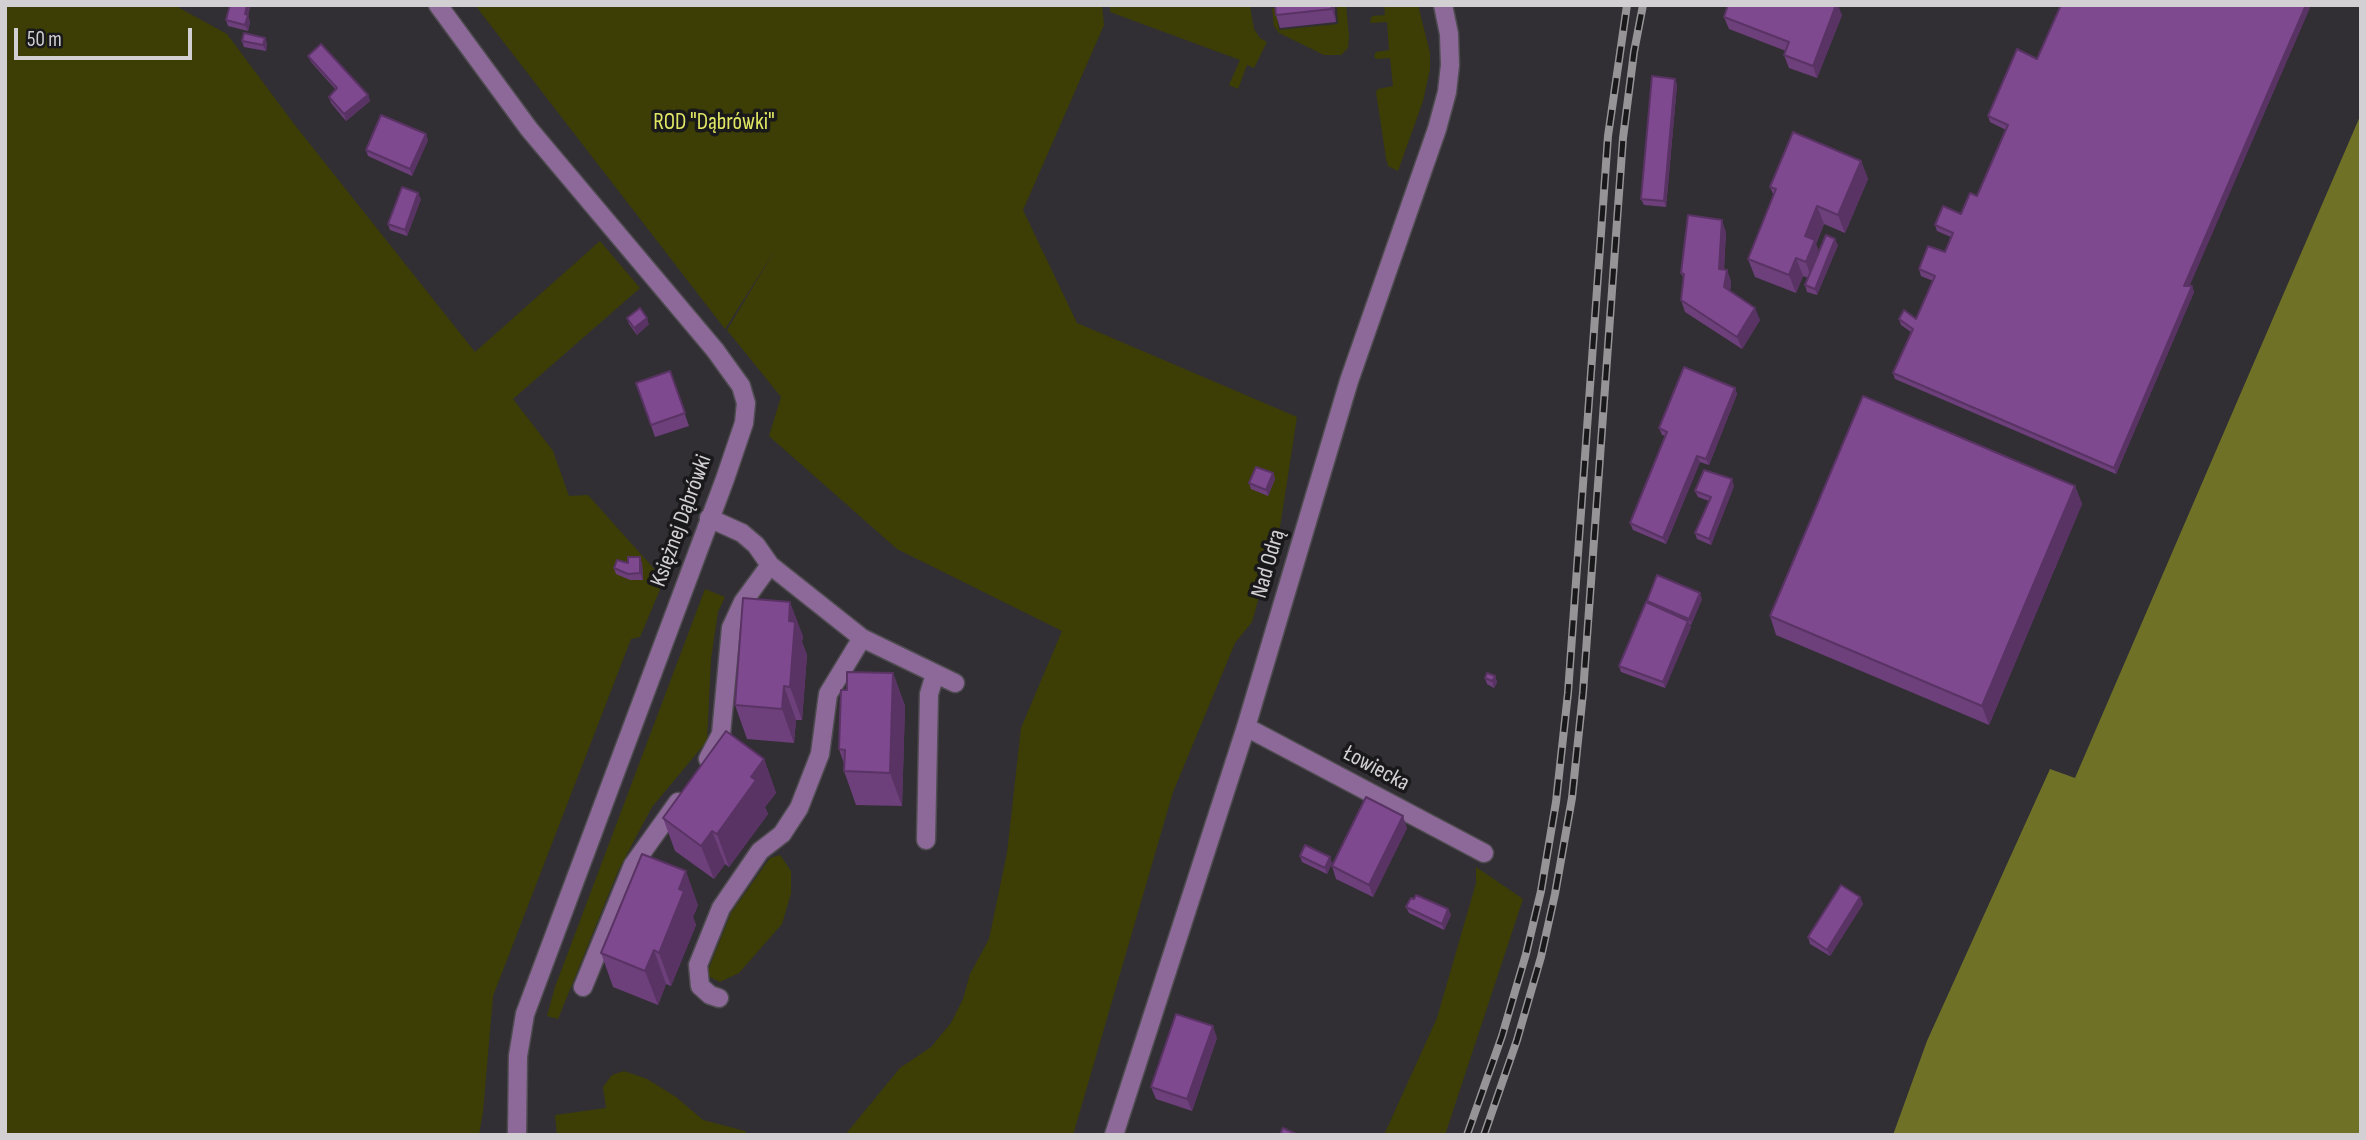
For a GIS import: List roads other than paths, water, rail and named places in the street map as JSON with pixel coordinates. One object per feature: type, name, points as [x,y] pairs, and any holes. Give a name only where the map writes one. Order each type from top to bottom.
[{"type":"street","name":"Księżnej Dąbrówki","points":[[438,5],[528,129],[715,350],[741,386],[746,403],[744,423],[525,1014],[518,1056],[517,1135]]},
{"type":"street","name":"Nad Odrą","points":[[1114,1135],[1246,727],[1349,381],[1444,104],[1451,54],[1450,34],[1443,5]]},
{"type":"street","points":[[709,517],[742,533],[756,545],[770,565],[862,638],[955,683]]},
{"type":"street","points":[[583,987],[633,865],[715,751],[721,734],[729,637],[734,619],[754,585],[770,565]]},
{"type":"street","points":[[719,998],[710,995],[700,986],[698,965],[721,908],[760,851],[782,834],[799,808],[820,754],[828,694],[862,638]]},
{"type":"street","points":[[926,840],[929,694],[935,674]]},
{"type":"street","name":"Łowiecka","points":[[1246,727],[1484,853]]},
{"type":"railway","points":[[1467,1135],[1502,1036],[1526,954],[1541,891],[1556,802],[1568,693],[1608,136],[1627,5]]},
{"type":"railway","points":[[1484,1135],[1517,1040],[1541,957],[1572,798],[1583,693],[1623,138],[1643,5]]},
{"type":"park label","name":"ROD \"Dąbrówki\"","points":[[714,123]]}]
